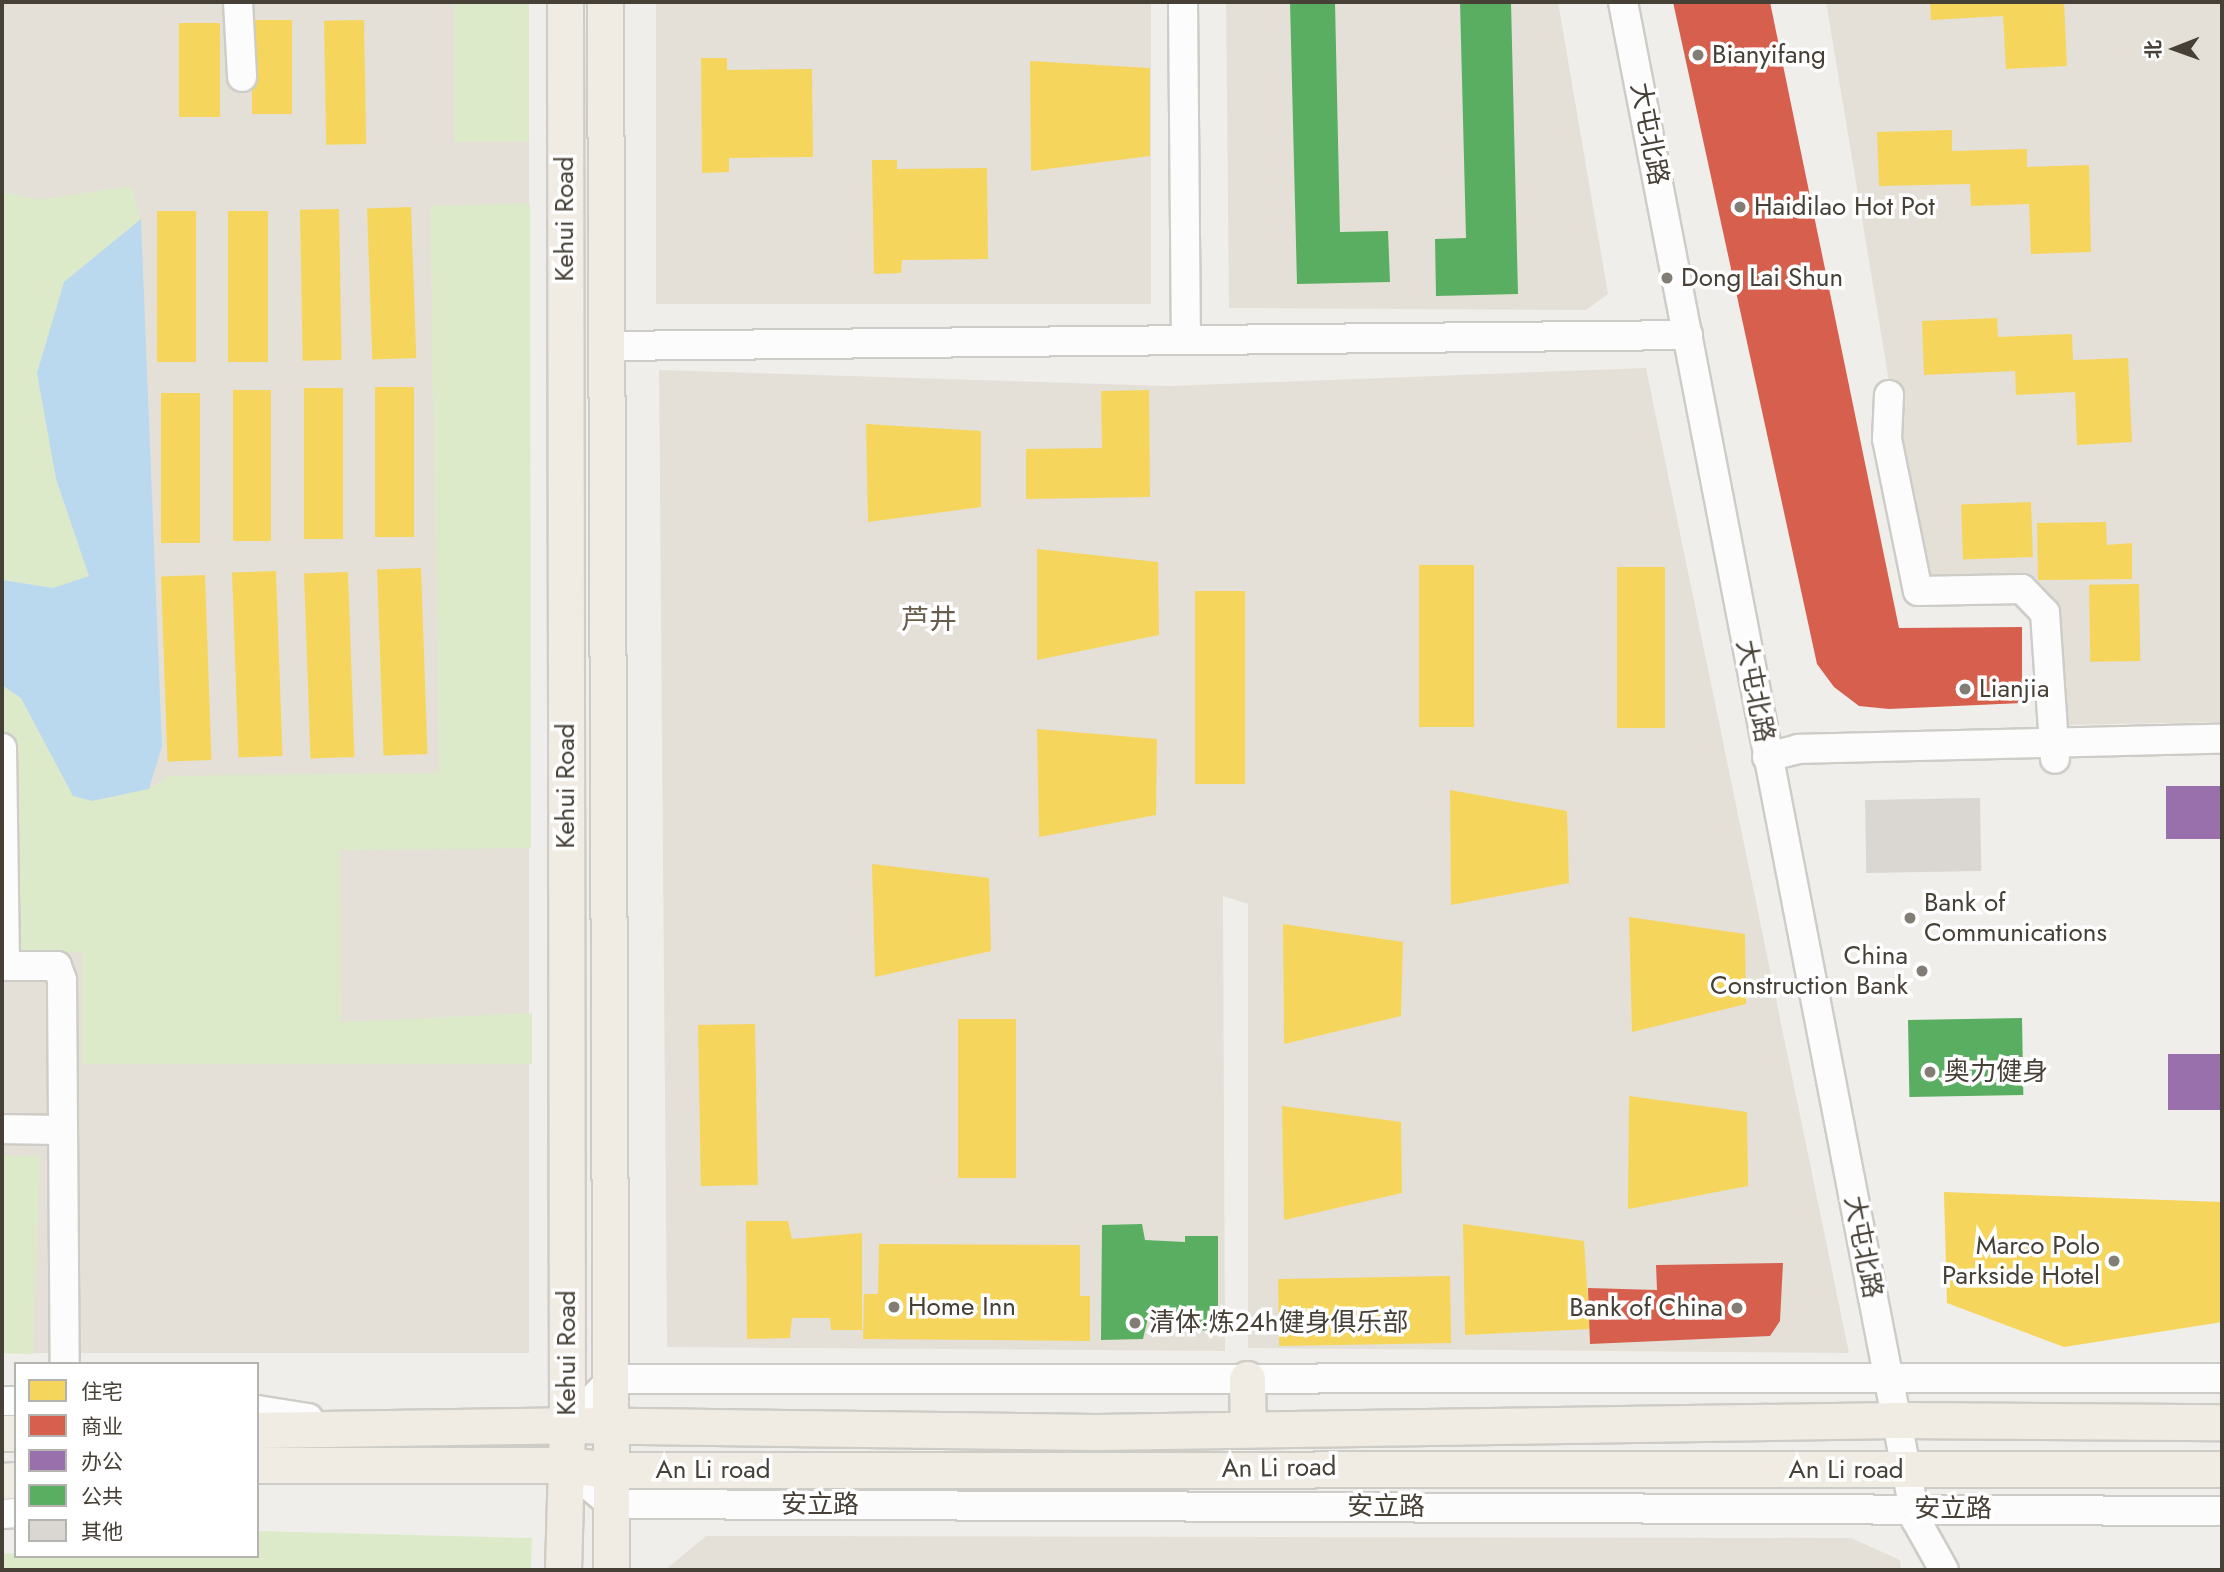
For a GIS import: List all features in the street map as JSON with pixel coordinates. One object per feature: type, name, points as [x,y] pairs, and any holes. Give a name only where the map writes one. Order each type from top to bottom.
[{"type":"main road","name":"Kehui Road","points":[[563,1570],[567,1425],[565,2]]},
{"type":"main road","name":"Kehui Road","points":[[605,2],[611,1570]]},
{"type":"main road","points":[[1247,1379],[1248,1429]]},
{"type":"main road","name":"An Li road","points":[[259,1430],[567,1425],[1096,1432],[1897,1420],[2222,1422]]},
{"type":"main road","name":"An Li road","points":[[259,1465],[565,1465],[612,1470],[1432,1466],[1907,1471],[2222,1469]]},
{"type":"street","points":[[238,2],[242,77]]},
{"type":"street","points":[[1183,2],[1186,340]]},
{"type":"street","name":"大屯北路","points":[[1623,2],[1897,1420]]},
{"type":"street","points":[[607,346],[1688,335]]},
{"type":"street","points":[[1889,396],[1887,439],[1918,591],[2022,589],[2045,613],[2055,751]]},
{"type":"street","points":[[1767,757],[1800,764],[2055,751],[2222,739]]},
{"type":"street","points":[[2,748],[5,966],[57,966],[62,980],[65,1362]]},
{"type":"street","points":[[2055,751],[2222,757]]},
{"type":"street","points":[[2,1129],[63,1130]]},
{"type":"street","points":[[567,1425],[611,1379],[2222,1378]]},
{"type":"street","name":"An Li road","points":[[259,1410],[377,1428]]},
{"type":"street","points":[[1897,1420],[1914,1509],[1944,1570]]},
{"type":"street","name":"An Li road","points":[[259,1478],[337,1465]]},
{"type":"street","points":[[565,1465],[611,1504]]},
{"type":"street","name":"安立路","points":[[611,1504],[2222,1511]]},
{"type":"shaded area","points":[[2,2],[529,2],[529,1353],[2,1353]]},
{"type":"shaded area","points":[[656,2],[1151,2],[1151,304],[656,304]]},
{"type":"shaded area","points":[[1226,2],[1558,2],[1608,294],[1586,310],[1229,308]]},
{"type":"shaded area","points":[[1826,2],[2222,2],[2222,722],[2060,725],[2025,577],[1921,575]]},
{"type":"shaded area","points":[[1646,368],[1849,1353],[1248,1348],[1248,904],[1223,896],[1225,1351],[667,1347],[659,370],[1169,386]]},
{"type":"shaded area","points":[[706,1536],[1851,1538],[1900,1560],[1901,1570],[665,1570]]},
{"type":"green space","points":[[454,2],[529,2],[529,142],[454,142]]},
{"type":"green space","points":[[131,186],[141,219],[64,282],[56,479],[90,576],[53,588],[2,580],[2,192],[38,200]]},
{"type":"green space","points":[[530,203],[531,848],[340,850],[341,1022],[532,1013],[532,1064],[82,1064],[82,952],[19,952],[17,745],[2,730],[2,685],[21,698],[50,754],[149,789],[169,776],[439,773],[430,206]]},
{"type":"green space","points":[[2,1155],[40,1156],[33,1354],[2,1353]]},
{"type":"green space","points":[[259,1531],[532,1538],[531,1570],[2,1570],[2,1554],[14,1553],[14,1558],[259,1558]]},
{"type":"water","points":[[141,219],[162,746],[149,789],[92,801],[73,796],[21,698],[2,685],[2,580],[53,588],[89,576],[56,479],[37,373],[64,282]]},
{"type":"building: 住宅","points":[[1930,2],[2064,2],[2067,66],[2006,69],[2003,16],[1931,20]]},
{"type":"building: 住宅","points":[[252,20],[292,20],[292,114],[252,114]]},
{"type":"building: 住宅","points":[[364,20],[366,144],[326,145],[324,21]]},
{"type":"building: 住宅","points":[[179,23],[220,23],[220,117],[179,117]]},
{"type":"building: 住宅","points":[[701,58],[727,58],[727,70],[812,69],[813,157],[729,158],[729,172],[702,173]]},
{"type":"building: 住宅","points":[[1030,61],[1150,68],[1150,156],[1031,171]]},
{"type":"building: 住宅","points":[[1952,130],[1952,151],[2027,149],[2027,167],[2089,165],[2091,252],[2031,254],[2029,204],[1971,206],[1970,184],[1879,186],[1877,132]]},
{"type":"building: 住宅","points":[[872,160],[897,160],[897,169],[987,168],[988,259],[902,260],[901,273],[874,274]]},
{"type":"building: 住宅","points":[[411,207],[416,358],[372,359],[367,209]]},
{"type":"building: 住宅","points":[[339,209],[342,360],[303,361],[300,210]]},
{"type":"building: 住宅","points":[[157,211],[196,211],[196,362],[157,362]]},
{"type":"building: 住宅","points":[[228,211],[268,211],[268,362],[228,362]]},
{"type":"building: 住宅","points":[[1997,318],[1998,337],[2072,334],[2073,360],[2128,358],[2132,442],[2077,445],[2075,392],[2016,395],[2015,371],[1924,375],[1922,321]]},
{"type":"building: 住宅","points":[[375,387],[414,387],[414,537],[375,537]]},
{"type":"building: 住宅","points":[[304,388],[343,388],[343,539],[304,539]]},
{"type":"building: 住宅","points":[[233,390],[271,390],[271,541],[233,541]]},
{"type":"building: 住宅","points":[[1149,390],[1150,497],[1026,499],[1026,449],[1102,448],[1101,391]]},
{"type":"building: 住宅","points":[[161,393],[200,393],[200,543],[161,543]]},
{"type":"building: 住宅","points":[[866,424],[981,431],[981,507],[868,522]]},
{"type":"building: 住宅","points":[[2031,502],[2033,557],[1963,559],[1961,504]]},
{"type":"building: 住宅","points":[[2106,522],[2107,545],[2132,543],[2132,579],[2038,580],[2037,523]]},
{"type":"building: 住宅","points":[[1037,549],[1158,562],[1159,635],[1037,660]]},
{"type":"building: 住宅","points":[[1419,565],[1474,565],[1474,727],[1419,727]]},
{"type":"building: 住宅","points":[[1617,567],[1665,567],[1665,728],[1617,728]]},
{"type":"building: 住宅","points":[[421,568],[427,754],[384,755],[377,570]]},
{"type":"building: 住宅","points":[[276,571],[282,756],[238,757],[232,573]]},
{"type":"building: 住宅","points":[[348,572],[354,757],[310,758],[304,574]]},
{"type":"building: 住宅","points":[[205,575],[211,760],[167,761],[161,577]]},
{"type":"building: 住宅","points":[[2139,584],[2140,661],[2090,662],[2089,585]]},
{"type":"building: 住宅","points":[[1195,591],[1245,591],[1245,784],[1195,784]]},
{"type":"building: 住宅","points":[[1037,729],[1157,739],[1156,815],[1039,837]]},
{"type":"building: 住宅","points":[[1450,790],[1567,811],[1569,883],[1451,905]]},
{"type":"building: 住宅","points":[[872,864],[989,878],[991,951],[875,977]]},
{"type":"building: 住宅","points":[[1629,917],[1745,934],[1746,1004],[1632,1032]]},
{"type":"building: 住宅","points":[[1283,924],[1403,942],[1401,1016],[1284,1044]]},
{"type":"building: 住宅","points":[[958,1019],[1016,1019],[1016,1178],[958,1178]]},
{"type":"building: 住宅","points":[[755,1024],[758,1185],[701,1186],[698,1025]]},
{"type":"building: 住宅","points":[[1629,1096],[1747,1112],[1748,1186],[1628,1209]]},
{"type":"building: 住宅","points":[[1282,1106],[1401,1122],[1402,1193],[1284,1220]]},
{"type":"building: 住宅","points":[[1944,1192],[2222,1202],[2222,1322],[2064,1347],[1947,1303]]},
{"type":"building: 住宅","points":[[746,1221],[788,1221],[792,1239],[862,1233],[862,1330],[831,1330],[830,1318],[792,1318],[790,1338],[747,1339]]},
{"type":"building: 住宅","points":[[1463,1224],[1584,1241],[1590,1329],[1465,1335]]},
{"type":"building: 住宅","points":[[879,1244],[1080,1245],[1080,1296],[1090,1296],[1090,1341],[863,1339],[864,1294],[878,1294]]},
{"type":"building: 住宅","points":[[1450,1276],[1451,1343],[1279,1346],[1278,1279]]},
{"type":"building: 商业","points":[[1673,2],[1770,2],[1899,628],[2022,627],[2022,703],[1889,709],[1859,706],[1834,687],[1817,664]]},
{"type":"building: 商业","points":[[1783,1263],[1780,1321],[1770,1336],[1590,1344],[1588,1288],[1657,1290],[1656,1265]]},
{"type":"building: 办公","points":[[2166,786],[2222,786],[2222,839],[2166,839]]},
{"type":"building: 办公","points":[[2168,1054],[2222,1054],[2222,1110],[2168,1110]]},
{"type":"building: 公共","points":[[1290,2],[1335,2],[1340,232],[1388,231],[1390,282],[1297,284]]},
{"type":"building: 公共","points":[[1460,2],[1511,2],[1518,294],[1436,296],[1435,239],[1466,238]]},
{"type":"building: 公共","points":[[2022,1018],[2023,1095],[1909,1097],[1908,1020]]},
{"type":"building: 公共","points":[[1142,1224],[1145,1240],[1185,1242],[1185,1236],[1218,1236],[1218,1330],[1186,1331],[1186,1318],[1148,1318],[1143,1339],[1101,1340],[1102,1225]]},
{"type":"building: 其他","points":[[1980,798],[1981,871],[1866,873],[1865,800]]},
{"type":"place","name":"Bianyifang","points":[[1698,55]]},
{"type":"place","name":"Haidilao Hot Pot","points":[[1740,207]]},
{"type":"place","name":"Dong Lai Shun","points":[[1667,278]]},
{"type":"place","name":"Lianjia","points":[[1965,689]]},
{"type":"place","name":"Bank of Communications","points":[[1910,918]]},
{"type":"place","name":"China Construction Bank","points":[[1922,971]]},
{"type":"place","name":"奥力健身","points":[[1930,1072]]},
{"type":"place","name":"Marco Polo Parkside Hotel","points":[[2114,1261]]},
{"type":"place","name":"Home Inn","points":[[894,1307]]},
{"type":"place","name":"Bank of China","points":[[1737,1308]]},
{"type":"place","name":"清体·炼24h健身俱乐部","points":[[1135,1323]]},
{"type":"district","name":"芦井","points":[[929,620]]}]
